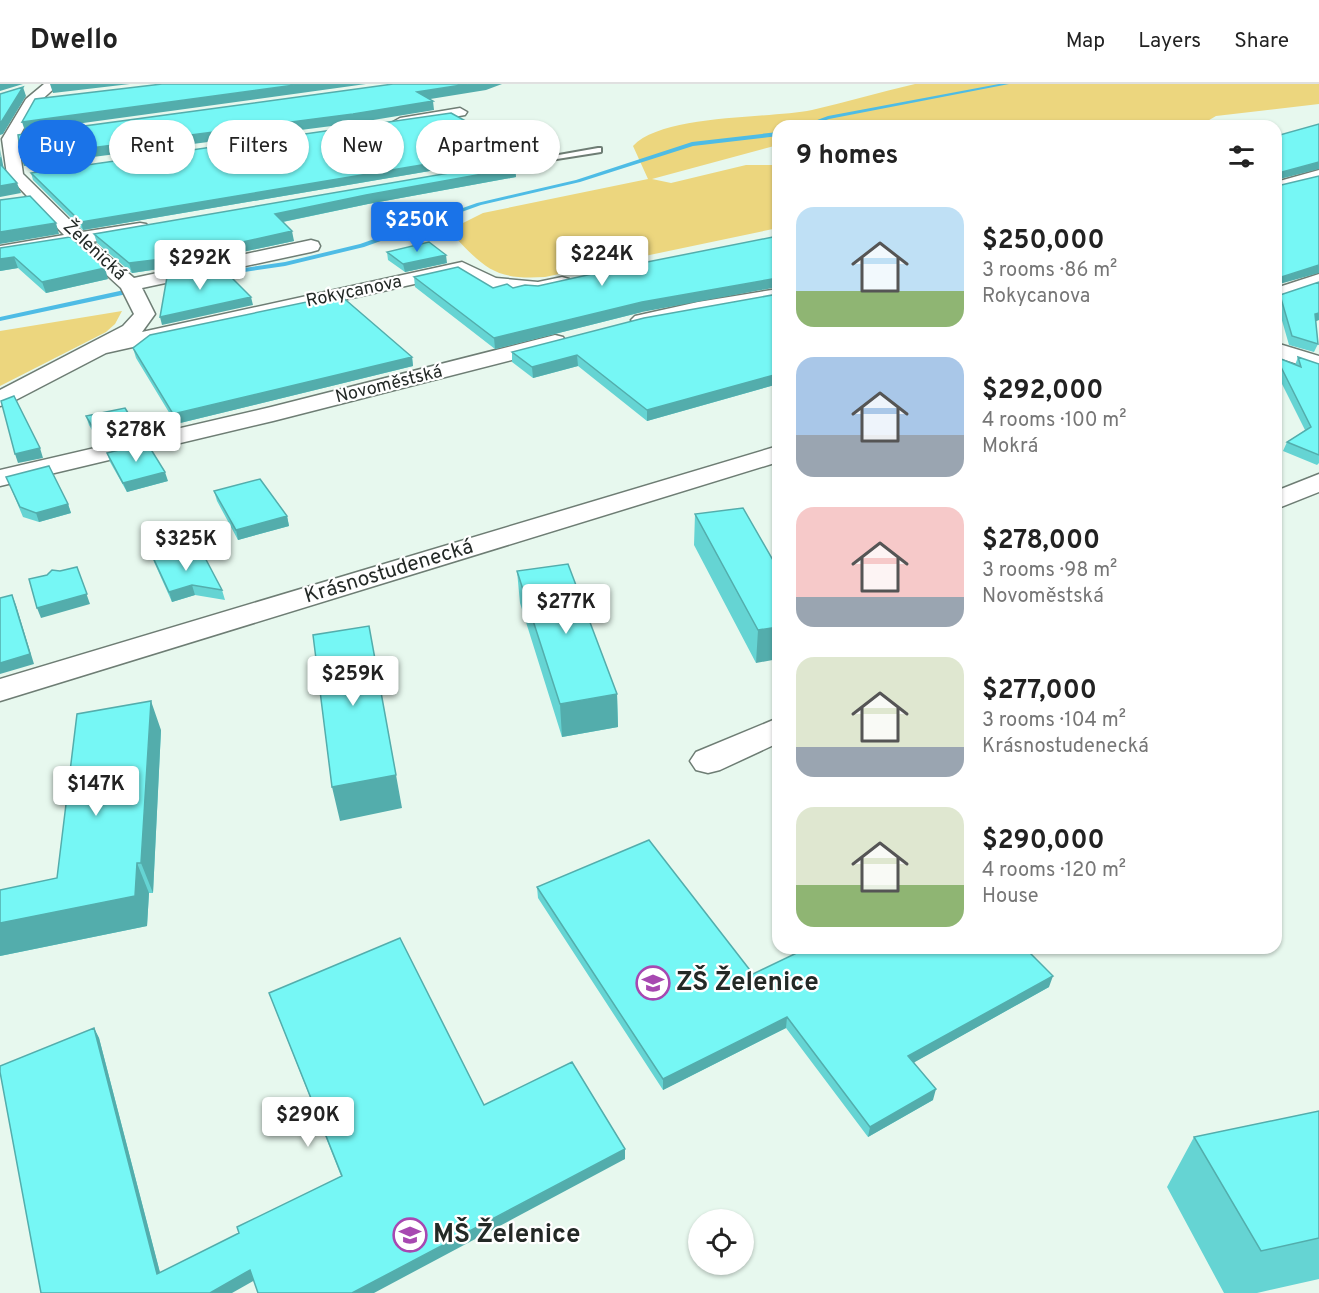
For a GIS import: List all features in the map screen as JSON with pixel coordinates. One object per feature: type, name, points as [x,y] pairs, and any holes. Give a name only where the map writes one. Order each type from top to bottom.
[{"type":"street","points":[[23,174],[15,175],[5,140],[25,97],[46,84]]},
{"type":"street","points":[[25,97],[55,92]]},
{"type":"street","points":[[404,121],[460,112],[445,98]]},
{"type":"street","points":[[1282,185],[1319,174]]},
{"type":"street","name":"Želenická","points":[[0,399],[131,331],[145,314],[133,289],[78,239],[15,175]]},
{"type":"street","points":[[19,201],[38,198]]},
{"type":"street","points":[[0,252],[159,225]]},
{"type":"street","points":[[133,289],[311,246]]},
{"type":"street","name":"Rokycanova","points":[[102,347],[462,268],[491,284],[538,288],[582,278]]},
{"type":"street","points":[[1282,293],[1319,280]]},
{"type":"street","points":[[619,326],[698,308],[772,297]]},
{"type":"street","name":"Novoměstská","points":[[0,478],[273,414],[573,338]]},
{"type":"street","points":[[1282,350],[1319,364]]},
{"type":"street","name":"Krásnostudenecká","points":[[0,690],[772,456]]},
{"type":"street","points":[[1282,498],[1319,482]]},
{"type":"street","points":[[708,761],[772,732]]},
{"type":"lane","points":[[560,156],[598,150]]},
{"type":"shaded area","points":[[915,84],[1319,84],[1319,104],[1216,116],[1209,120],[772,120],[772,147],[652,179],[671,183],[746,165],[772,165],[772,229],[545,277],[515,277],[493,270],[484,265],[454,236],[457,226],[483,213],[648,179],[633,146],[647,136],[667,128],[717,119],[812,110]]},
{"type":"shaded area","points":[[122,311],[115,324],[106,332],[0,386],[0,331]]},
{"type":"building","points":[[162,84],[302,84],[23,120],[35,99]]},
{"type":"building","points":[[393,84],[468,84],[417,92],[433,101],[353,114],[307,120],[207,120],[207,133],[195,134],[195,120],[128,120]]},
{"type":"building","points":[[23,87],[0,124],[0,94]]},
{"type":"building","points":[[451,113],[464,120],[416,120],[416,166],[404,168],[404,120],[402,120]]},
{"type":"building","points":[[109,123],[109,146],[97,147],[97,124]]},
{"type":"building","points":[[1319,124],[1319,162],[1282,172],[1282,134]]},
{"type":"building","points":[[321,132],[321,174],[368,174],[81,222],[32,174],[97,174],[97,164],[109,162],[109,174],[195,174],[195,150],[207,148],[207,174],[309,174],[309,133]]},
{"type":"building","points":[[0,157],[1,165],[17,183],[0,186]]},
{"type":"building","points":[[443,174],[482,174],[275,214],[292,231],[170,258],[129,263],[94,234]]},
{"type":"building","points":[[1319,176],[1319,265],[1282,277],[1282,185]]},
{"type":"building","points":[[30,196],[56,223],[0,232],[0,200]]},
{"type":"building","points":[[70,237],[105,268],[42,282],[14,257],[0,259],[0,248]]},
{"type":"building","points":[[772,237],[772,279],[642,302],[494,338],[414,277],[458,267],[493,288],[507,284],[513,288],[525,285],[538,286]]},
{"type":"building","points":[[429,242],[446,255],[403,264],[387,252]]},
{"type":"building","points":[[220,266],[251,297],[160,317],[167,277]]},
{"type":"building","points":[[1319,282],[1319,313],[1315,314],[1318,344],[1292,336],[1282,294]]},
{"type":"building","points":[[340,295],[412,357],[173,414],[133,348],[150,335]]},
{"type":"building","points":[[772,295],[772,376],[647,410],[577,355],[532,367],[512,352],[644,318]]},
{"type":"building","points":[[1298,357],[1319,364],[1319,455],[1287,442],[1311,427],[1282,369],[1282,359],[1301,367]]},
{"type":"building","points":[[14,396],[40,448],[15,454],[1,401]]},
{"type":"building","points":[[125,408],[136,426],[97,435],[86,416]]},
{"type":"building","points":[[147,443],[165,472],[123,483],[107,453]]},
{"type":"building","points":[[49,466],[68,504],[36,513],[20,507],[6,477]]},
{"type":"building","points":[[260,479],[287,516],[236,530],[214,491]]},
{"type":"building","points":[[743,508],[772,559],[772,628],[758,630],[695,514]]},
{"type":"building","points":[[202,552],[222,590],[192,585],[169,592],[151,553],[180,558]]},
{"type":"building","points":[[568,564],[617,694],[560,704],[517,571]]},
{"type":"building","points":[[77,567],[87,594],[37,608],[29,579],[47,575],[52,570],[60,571]]},
{"type":"building","points":[[12,595],[30,654],[0,663],[0,598]]},
{"type":"building","points":[[369,626],[396,775],[332,787],[313,635]]},
{"type":"building","points":[[151,701],[141,863],[137,863],[135,896],[0,923],[0,890],[57,878],[77,714]]},
{"type":"building","points":[[649,840],[753,974],[795,954],[1031,954],[1053,976],[908,1056],[936,1089],[870,1127],[787,1017],[663,1079],[537,887]]},
{"type":"building","points":[[400,938],[484,1105],[572,1062],[625,1149],[352,1293],[258,1293],[250,1270],[210,1293],[41,1293],[0,1066],[94,1028],[157,1274],[239,1233],[237,1227],[342,1176],[269,993]]},
{"type":"building","points":[[1319,1111],[1319,1238],[1261,1251],[1194,1137]]},
{"type":"waterway","points":[[822,120],[1007,84]]},
{"type":"waterway","points":[[211,275],[285,264],[362,246],[479,204],[578,181],[692,144],[772,135]]},
{"type":"waterway","points":[[0,319],[138,289]]},
{"type":"place","name":"ZŠ Želenice","points":[[653,983]]},
{"type":"place","name":"MŠ Želenice","points":[[410,1235]]}]
